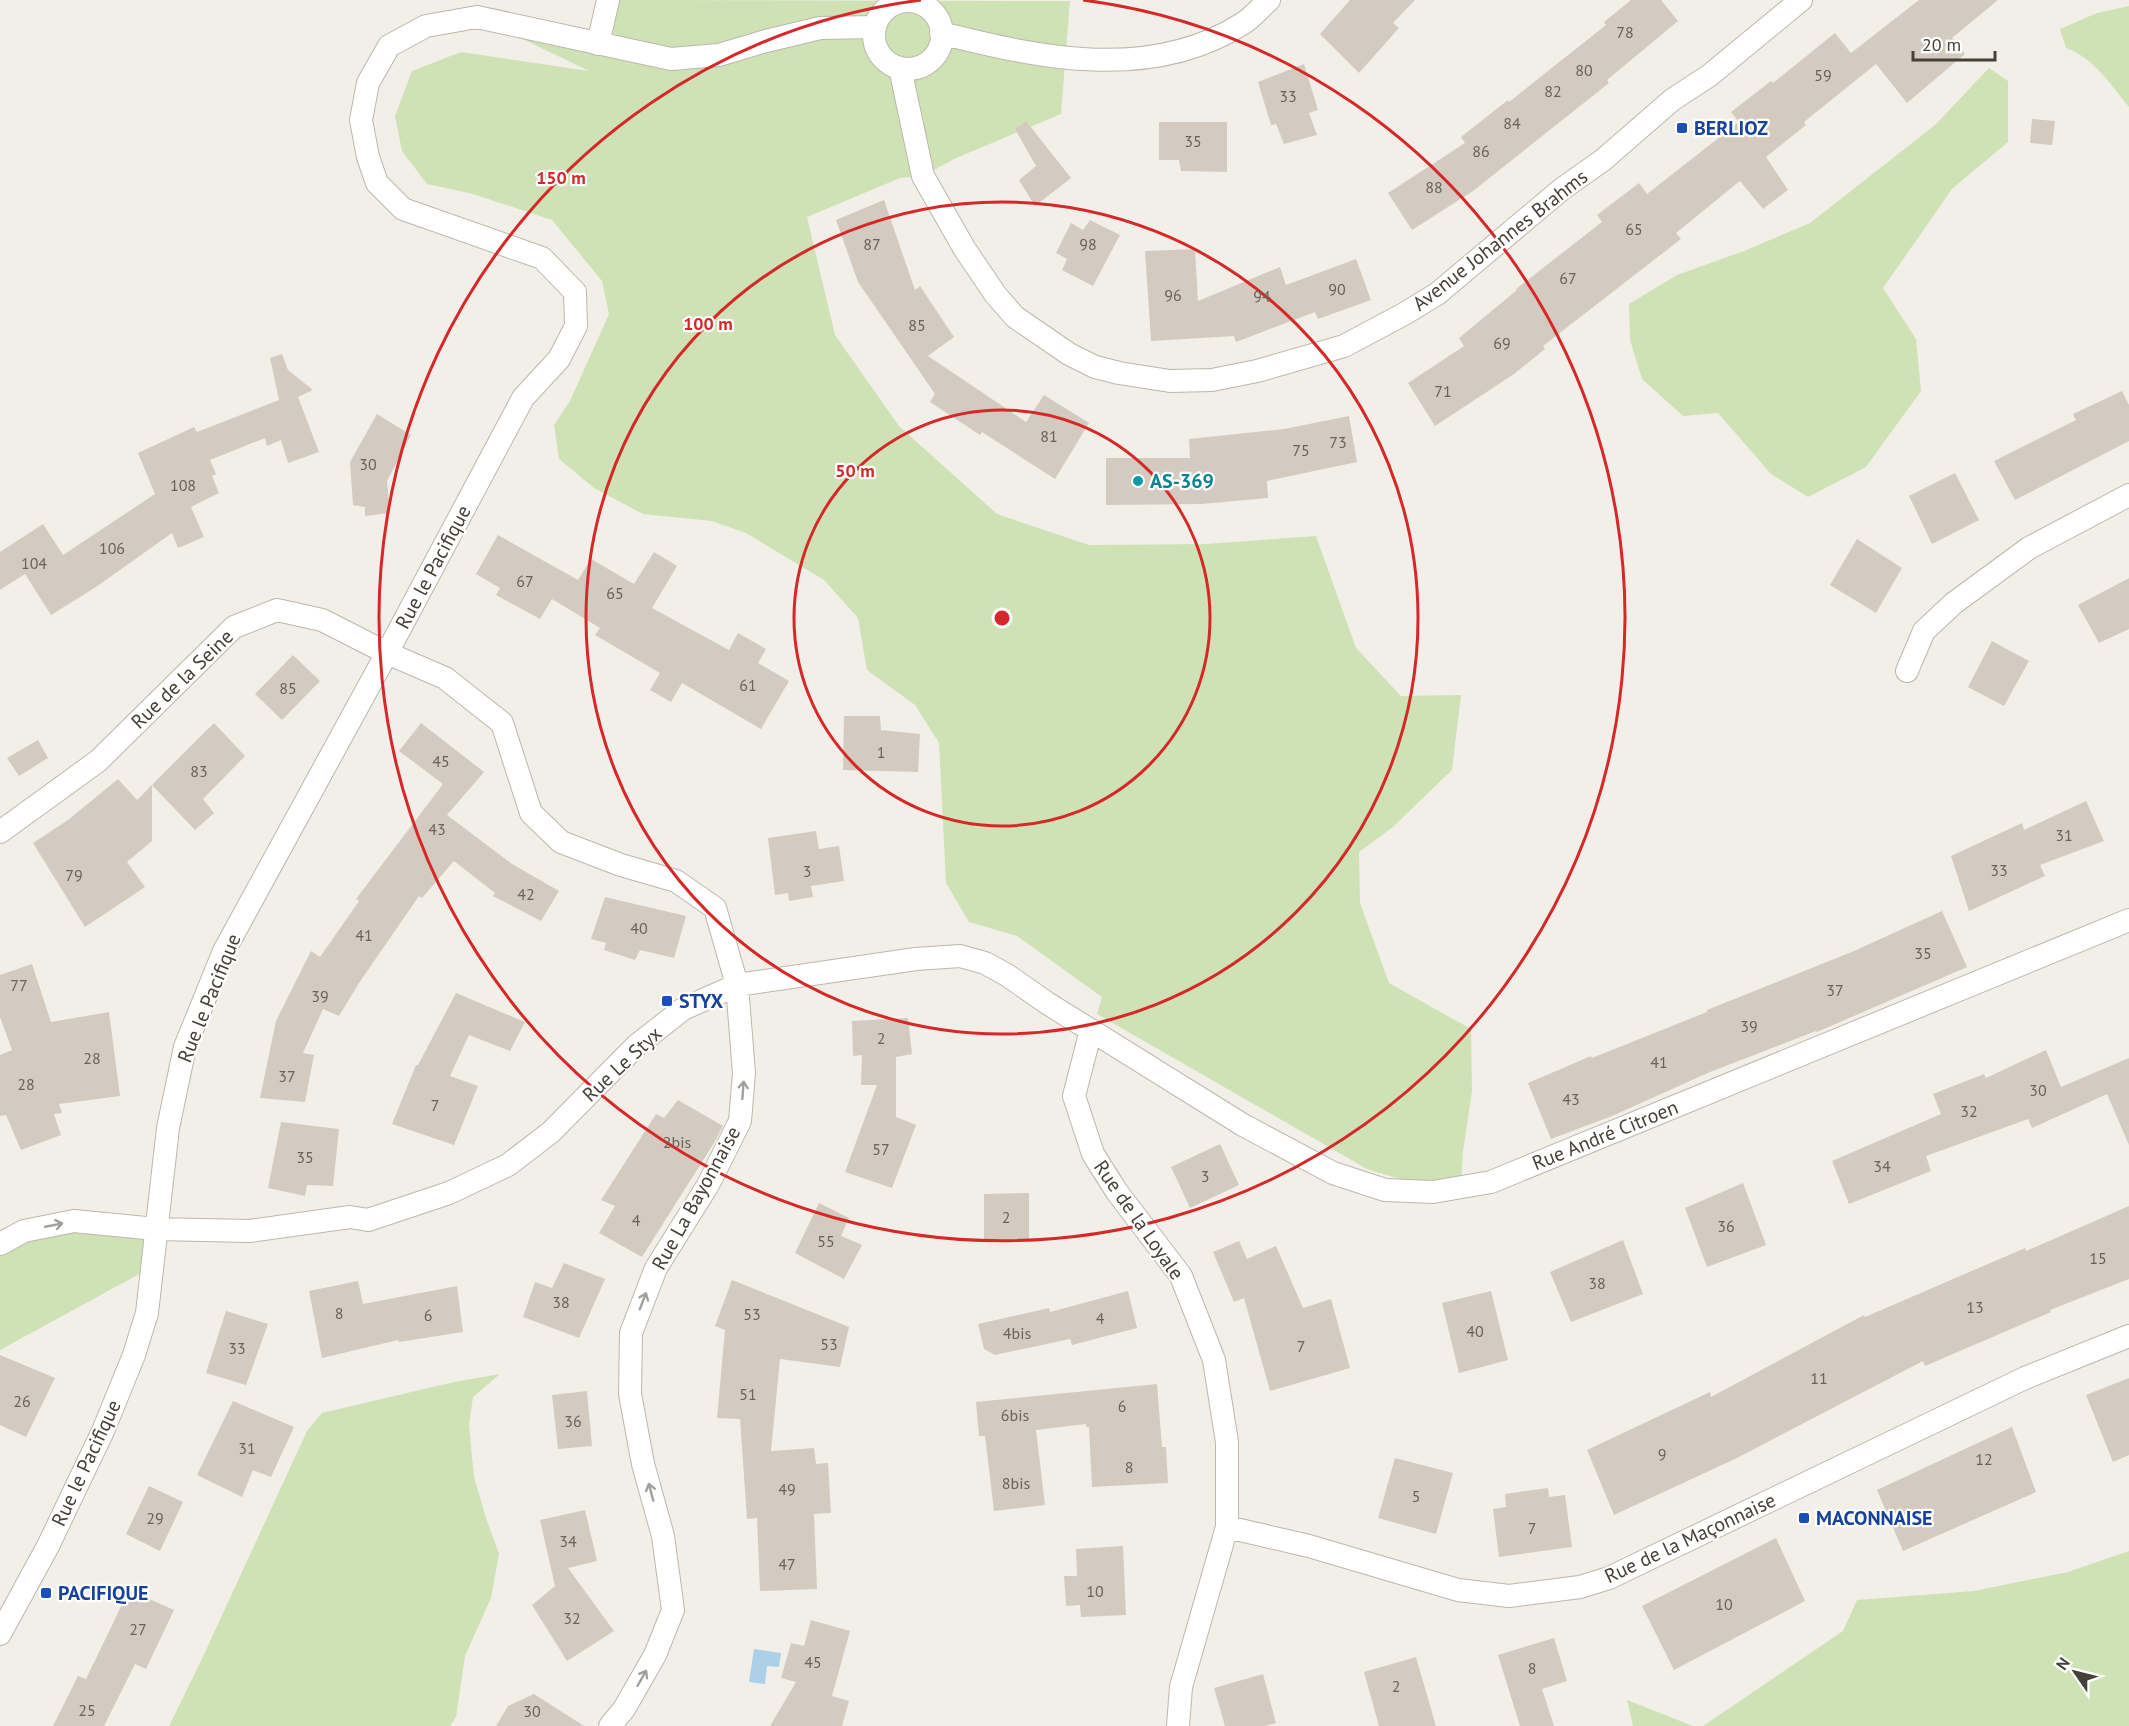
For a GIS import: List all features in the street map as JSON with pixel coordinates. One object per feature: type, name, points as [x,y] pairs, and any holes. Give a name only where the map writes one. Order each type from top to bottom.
[{"type":"street","points":[[598,45],[608,0]]},
{"type":"street","points":[[941,33],[992,46],[1062,58],[1115,61],[1166,55],[1199,46],[1243,23],[1269,0]]},
{"type":"street","name":"Avenue Johannes Brahms","points":[[900,69],[923,176],[964,248],[995,294],[1015,317],[1054,344],[1095,367],[1119,374],[1170,381],[1212,380],[1257,371],[1344,346],[1437,294],[1562,189],[1603,160],[1672,100],[1710,75],[1801,0]]},
{"type":"street","points":[[903,1],[923,2],[936,16],[941,33],[941,44],[936,54],[929,61],[911,69],[900,69],[890,65],[876,49],[874,38],[878,18],[893,4],[903,1]]},
{"type":"street","name":"Rue le Pacifique","points":[[0,1634],[48,1546],[104,1431],[128,1371],[147,1313],[168,1128],[185,1047],[224,951],[523,398],[559,359],[576,326],[575,292],[542,258],[403,209],[377,183],[368,157],[361,120],[368,83],[389,46],[426,26],[477,17],[671,59],[719,55],[820,28],[875,27]]},
{"type":"street","points":[[1907,671],[1924,631],[1954,603],[2029,548],[2129,495]]},
{"type":"street","name":"Rue de la Seine","points":[[0,832],[98,761],[234,627],[277,610],[322,620],[387,653]]},
{"type":"street","name":"Rue La Bayonnaise","points":[[387,653],[445,678],[502,723],[531,813],[561,842],[621,866],[676,881],[715,908],[737,985],[744,1073],[740,1121],[708,1185],[656,1268],[630,1333],[630,1394],[643,1464],[663,1536],[673,1610],[655,1655],[624,1709],[610,1726]]},
{"type":"street","name":"Rue André Citroen","points":[[1091,1030],[1244,1125],[1333,1173],[1385,1190],[1433,1192],[1491,1182],[2129,920]]},
{"type":"street","name":"Rue Le Styx","points":[[0,1244],[24,1231],[74,1221],[156,1230],[249,1231],[350,1216],[368,1220],[449,1193],[508,1165],[551,1132],[636,1046],[683,1009],[737,985],[916,959],[960,956],[985,963],[1007,975],[1091,1030]]},
{"type":"street","name":"Rue de la Loyale","points":[[1091,1030],[1074,1096],[1093,1154],[1117,1192],[1181,1276],[1214,1359],[1227,1442],[1227,1527],[1181,1687],[1178,1726]]},
{"type":"street","name":"Rue de la Maçonnaise","points":[[1227,1527],[1309,1546],[1458,1590],[1509,1596],[1580,1587],[1609,1578],[2025,1378],[2129,1336]]},
{"type":"green space","points":[[608,0],[1070,1],[1061,114],[954,159],[923,176],[900,178],[807,217],[835,335],[899,426],[997,514],[1089,545],[1206,544],[1316,536],[1356,648],[1401,696],[1461,695],[1452,770],[1393,827],[1359,852],[1360,903],[1389,983],[1471,1029],[1472,1091],[1461,1181],[1406,1181],[1367,1169],[1097,1014],[1102,997],[1017,936],[969,922],[946,883],[939,743],[915,705],[867,670],[858,618],[824,580],[746,533],[712,521],[643,514],[594,488],[559,459],[554,425],[570,401],[609,314],[602,281],[552,220],[473,194],[427,184],[402,151],[395,116],[412,71],[461,52],[589,71],[477,17],[598,44]]},
{"type":"green space","points":[[2129,6],[2129,107],[2093,65],[2076,52],[2066,48],[2060,29],[2097,13]]},
{"type":"green space","points":[[1989,68],[2008,81],[2008,142],[1952,189],[1883,288],[1916,339],[1921,391],[1866,467],[1808,497],[1771,474],[1718,413],[1683,416],[1642,379],[1630,340],[1629,304],[1677,275],[1744,251],[1810,223],[1935,125]]},
{"type":"green space","points":[[156,1229],[152,1267],[0,1350],[0,1244],[24,1231]]},
{"type":"green space","points":[[500,1374],[473,1397],[469,1425],[474,1477],[499,1554],[491,1598],[465,1656],[456,1717],[450,1726],[169,1726],[307,1431],[322,1413],[454,1382]]},
{"type":"green space","points":[[2129,1551],[2129,1726],[1703,1726],[1843,1631],[1857,1600],[1974,1591],[2068,1572]]},
{"type":"green space","points":[[1627,1700],[1693,1726],[1633,1726]]},
{"type":"water","points":[[754,1649],[781,1653],[779,1667],[767,1666],[765,1684],[749,1682]]},
{"type":"building","points":[[1350,0],[1415,0],[1393,23],[1399,28],[1359,73],[1320,34]]},
{"type":"building","points":[[1631,0],[1661,0],[1678,21],[1607,80],[1609,83],[1473,191],[1412,230],[1388,193],[1465,143],[1461,137],[1606,25],[1604,22]]},
{"type":"building","points":[[1919,0],[1998,0],[1952,38],[1965,54],[1907,103],[1876,64],[1804,122],[1806,125],[1766,157],[1788,190],[1763,209],[1740,181],[1676,233],[1681,239],[1543,346],[1545,349],[1514,374],[1435,426],[1408,383],[1464,346],[1459,338],[1516,289],[1602,222],[1597,215],[1639,183],[1647,194],[1739,122],[1731,112],[1771,81],[1773,83],[1835,33],[1851,53]]},
{"type":"building","points":[[1304,64],[1318,110],[1309,113],[1317,135],[1284,144],[1276,124],[1271,125],[1258,82]]},
{"type":"building","points":[[2032,119],[2055,121],[2052,145],[2030,143]]},
{"type":"building","points":[[1026,121],[1071,178],[1035,206],[1019,180],[1036,166],[1015,129]]},
{"type":"building","points":[[1159,122],[1227,122],[1227,172],[1181,171],[1179,160],[1159,160]]},
{"type":"building","points":[[884,200],[915,290],[920,286],[954,337],[928,356],[1026,422],[1044,395],[1089,423],[1055,479],[982,432],[980,435],[930,402],[935,394],[858,282],[836,220]]},
{"type":"building","points":[[1090,220],[1120,235],[1093,286],[1062,270],[1067,259],[1056,253],[1071,223],[1083,230]]},
{"type":"building","points":[[1195,249],[1198,301],[1280,267],[1286,285],[1356,259],[1371,300],[1318,319],[1315,312],[1236,342],[1234,336],[1151,341],[1145,251]]},
{"type":"building","points":[[282,354],[288,370],[313,390],[298,397],[319,452],[288,463],[281,440],[267,446],[265,438],[210,460],[216,474],[212,476],[219,493],[191,507],[204,537],[178,548],[172,533],[96,587],[51,615],[25,574],[0,590],[0,552],[43,524],[63,555],[155,494],[138,453],[194,427],[197,432],[279,400],[270,358]]},
{"type":"building","points":[[2122,391],[2129,405],[2129,441],[2015,500],[1994,461],[2076,420],[2073,414]]},
{"type":"building","points":[[377,414],[411,435],[387,481],[390,513],[365,516],[365,507],[353,505],[350,462]]},
{"type":"building","points":[[1349,416],[1357,462],[1267,481],[1268,498],[1202,504],[1106,505],[1106,458],[1190,458],[1189,439],[1284,429]]},
{"type":"building","points":[[1955,473],[1979,520],[1932,544],[1909,496]]},
{"type":"building","points":[[498,535],[578,580],[591,559],[634,584],[654,552],[677,566],[652,608],[729,650],[738,633],[766,649],[758,663],[789,681],[761,729],[682,683],[671,702],[650,690],[660,673],[595,635],[600,628],[552,599],[540,619],[496,595],[500,588],[476,574]]},
{"type":"building","points":[[1857,539],[1902,568],[1876,613],[1830,585]]},
{"type":"building","points":[[2129,578],[2129,629],[2099,643],[2078,605]]},
{"type":"building","points":[[1992,641],[2029,661],[2004,706],[1968,687]]},
{"type":"building","points":[[293,655],[320,681],[282,720],[255,694]]},
{"type":"building","points":[[844,716],[880,716],[881,730],[920,734],[918,772],[843,770]]},
{"type":"building","points":[[214,723],[245,756],[203,799],[214,813],[195,830],[152,785]]},
{"type":"building","points":[[421,723],[484,772],[447,815],[512,864],[559,891],[541,921],[493,896],[495,893],[454,861],[422,898],[419,896],[339,1016],[323,1009],[303,1053],[314,1055],[305,1102],[260,1098],[276,1021],[311,951],[320,957],[359,901],[356,899],[443,784],[399,751]]},
{"type":"building","points":[[38,740],[48,758],[19,776],[7,758]]},
{"type":"building","points":[[118,779],[137,800],[152,785],[152,841],[127,862],[145,887],[85,927],[33,843],[68,820]]},
{"type":"building","points":[[2086,801],[2104,841],[2040,865],[2045,876],[1969,911],[1951,856],[2022,823],[2024,830]]},
{"type":"building","points":[[816,831],[819,849],[839,846],[844,881],[811,886],[813,897],[789,901],[788,893],[775,895],[768,838]]},
{"type":"building","points":[[605,897],[686,916],[674,958],[640,950],[635,960],[604,950],[606,943],[591,939]]},
{"type":"building","points":[[1942,911],[1967,967],[1817,1032],[1710,1072],[1612,1116],[1551,1139],[1528,1083],[1854,951]]},
{"type":"building","points":[[32,964],[51,1022],[109,1012],[120,1096],[59,1104],[62,1113],[54,1114],[61,1135],[21,1150],[6,1115],[0,1116],[0,1055],[12,1050],[0,1017],[0,975]]},
{"type":"building","points":[[456,993],[525,1022],[510,1051],[469,1035],[450,1076],[478,1086],[454,1145],[392,1124],[416,1065]]},
{"type":"building","points":[[908,1018],[912,1054],[896,1057],[896,1117],[916,1125],[892,1188],[845,1172],[877,1085],[861,1085],[862,1055],[853,1056],[852,1021]]},
{"type":"building","points":[[2046,1050],[2061,1087],[2129,1058],[2129,1145],[2107,1094],[2032,1128],[2028,1119],[1926,1156],[1931,1171],[1849,1204],[1832,1161],[1941,1114],[1933,1094],[1984,1074],[1986,1078]]},
{"type":"building","points":[[678,1100],[723,1126],[642,1257],[599,1233],[615,1206],[601,1200],[656,1114],[664,1118]]},
{"type":"building","points":[[281,1122],[339,1129],[333,1186],[307,1185],[305,1196],[268,1188]]},
{"type":"building","points":[[1220,1144],[1239,1185],[1190,1208],[1171,1167]]},
{"type":"building","points":[[1743,1183],[1766,1245],[1707,1267],[1685,1208]]},
{"type":"building","points":[[1029,1193],[1029,1241],[984,1242],[984,1194]]},
{"type":"building","points":[[819,1203],[849,1218],[841,1236],[862,1245],[844,1279],[795,1253]]},
{"type":"building","points":[[2129,1206],[2129,1279],[2050,1310],[2051,1312],[1925,1366],[1923,1361],[1737,1458],[1614,1515],[1587,1450],[1710,1392],[1711,1397],[1864,1315],[1865,1317],[2025,1248],[2026,1251]]},
{"type":"building","points":[[1623,1240],[1643,1294],[1571,1322],[1550,1272]]},
{"type":"building","points":[[1239,1241],[1247,1259],[1276,1246],[1303,1308],[1331,1299],[1350,1368],[1270,1391],[1244,1298],[1234,1302],[1213,1252]]},
{"type":"building","points":[[564,1263],[605,1279],[579,1338],[523,1317],[535,1282],[552,1288]]},
{"type":"building","points":[[732,1280],[849,1327],[840,1367],[780,1359],[771,1451],[814,1448],[816,1464],[828,1463],[831,1513],[814,1514],[817,1589],[760,1591],[757,1518],[747,1519],[740,1419],[717,1418],[725,1330],[715,1326]]},
{"type":"building","points":[[358,1281],[363,1304],[457,1286],[463,1332],[399,1342],[398,1340],[322,1358],[309,1291]]},
{"type":"building","points":[[1128,1291],[1137,1328],[1072,1345],[1070,1339],[995,1355],[984,1349],[978,1324],[1049,1308],[1050,1312]]},
{"type":"building","points":[[1491,1291],[1508,1360],[1459,1373],[1442,1303]]},
{"type":"building","points":[[226,1311],[268,1324],[246,1385],[206,1373]]},
{"type":"building","points":[[0,1355],[55,1378],[26,1437],[0,1425]]},
{"type":"building","points":[[2129,1378],[2129,1455],[2113,1462],[2086,1395]]},
{"type":"building","points":[[1157,1384],[1162,1447],[1166,1447],[1168,1483],[1092,1487],[1089,1427],[1086,1427],[1086,1424],[1036,1430],[1045,1505],[994,1511],[985,1436],[979,1436],[976,1402]]},
{"type":"building","points":[[587,1391],[592,1446],[558,1449],[552,1395]]},
{"type":"building","points":[[233,1401],[294,1427],[271,1477],[253,1470],[242,1497],[197,1475]]},
{"type":"building","points":[[2012,1427],[2036,1492],[1903,1551],[1877,1490]]},
{"type":"building","points":[[1395,1458],[1453,1473],[1436,1534],[1378,1518]]},
{"type":"building","points":[[149,1486],[183,1502],[160,1551],[126,1534]]},
{"type":"building","points":[[1548,1488],[1549,1497],[1565,1495],[1572,1547],[1499,1557],[1493,1509],[1506,1507],[1505,1494]]},
{"type":"building","points":[[585,1510],[597,1561],[568,1568],[614,1631],[567,1661],[532,1605],[555,1586],[540,1520]]},
{"type":"building","points":[[1776,1538],[1805,1601],[1674,1670],[1642,1606]]},
{"type":"building","points":[[1123,1546],[1126,1615],[1081,1617],[1080,1605],[1066,1606],[1064,1576],[1077,1576],[1076,1549]]},
{"type":"building","points":[[129,1590],[174,1610],[146,1669],[135,1664],[104,1726],[53,1726],[78,1676],[86,1679]]},
{"type":"building","points":[[811,1620],[850,1631],[832,1696],[849,1701],[842,1726],[770,1726],[796,1682],[781,1678],[791,1643],[804,1646]]},
{"type":"building","points":[[1554,1638],[1567,1681],[1542,1689],[1554,1726],[1520,1726],[1498,1655]]},
{"type":"building","points":[[1416,1657],[1436,1726],[1379,1726],[1364,1672]]},
{"type":"building","points":[[1263,1674],[1276,1723],[1265,1726],[1225,1726],[1214,1688]]},
{"type":"building","points":[[534,1694],[584,1726],[496,1726],[508,1706]]},
{"type":"place","name":"BERLIOZ","points":[[1682,128]]},
{"type":"place","name":"AS-369","points":[[1138,481]]},
{"type":"place","name":"STYX","points":[[667,1001]]},
{"type":"place","name":"MACONNAISE","points":[[1804,1518]]},
{"type":"place","name":"PACIFIQUE","points":[[46,1593]]}]
